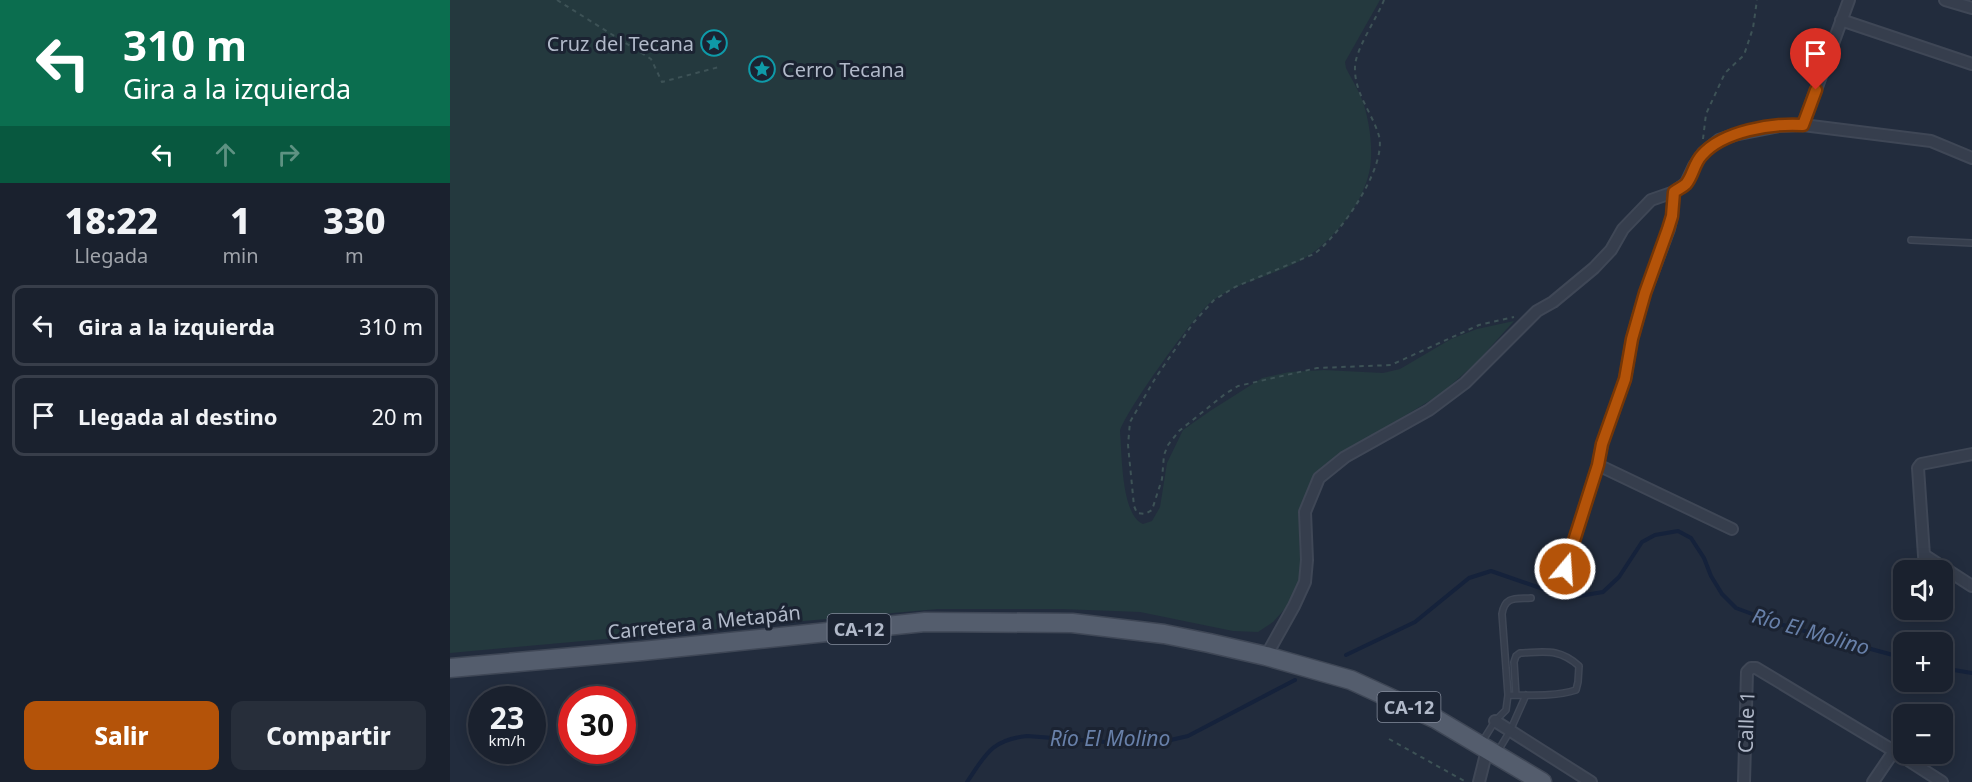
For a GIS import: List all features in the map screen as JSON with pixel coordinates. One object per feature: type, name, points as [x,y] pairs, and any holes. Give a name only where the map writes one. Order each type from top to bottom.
[{"type":"main road","name":"Carretera a Metapán","points":[[450,669],[925,622],[1072,623],[1164,634],[1266,656],[1351,680],[1436,719],[1542,782]]},
{"type":"street","points":[[1803,125],[1849,0]]},
{"type":"street","points":[[1945,0],[1972,8]]},
{"type":"street","points":[[1842,20],[1972,63]]},
{"type":"street","points":[[1266,656],[1305,582],[1307,560],[1305,512],[1319,478],[1345,457],[1429,410],[1465,383],[1535,314],[1594,268],[1611,250],[1623,230],[1651,200],[1674,192],[1686,183],[1703,153],[1719,140],[1779,126],[1803,125],[1931,141],[1972,158]]},
{"type":"street","points":[[1565,569],[1598,465],[1602,444],[1625,379],[1632,339],[1645,293],[1670,222],[1674,192]]},
{"type":"street","points":[[1924,560],[1919,466],[1972,454]]},
{"type":"street","points":[[1598,465],[1732,529]]},
{"type":"street","points":[[1924,555],[1972,586]]},
{"type":"street","name":"Calle 1","points":[[1744,782],[1747,672],[1751,668],[1756,668],[1893,750]]},
{"type":"street","points":[[1495,722],[1591,782]]},
{"type":"street","points":[[1479,782],[1488,750]]},
{"type":"street","points":[[1873,782],[1893,752]]},
{"type":"street","points":[[1914,764],[1942,782]]},
{"type":"lane","points":[[1911,240],[1972,243]]},
{"type":"lane","points":[[1488,750],[1495,722],[1506,710],[1508,695],[1503,605],[1510,599],[1531,598]]},
{"type":"lane","points":[[1508,695],[1516,695],[1526,695],[1565,693],[1576,690],[1579,666],[1572,659],[1556,651],[1520,653],[1514,662],[1516,695]]},
{"type":"lane","points":[[1488,750],[1510,731],[1526,695]]},
{"type":"path","points":[[557,0],[651,59],[663,82],[719,67]]},
{"type":"path","points":[[1384,0],[1354,64],[1356,81],[1380,139],[1379,155],[1365,190],[1325,246],[1314,254],[1234,287],[1214,300],[1194,322],[1156,377],[1130,422],[1128,445],[1134,506],[1137,513],[1145,514],[1152,510],[1162,479],[1164,455],[1168,445],[1179,431],[1238,386],[1317,368],[1391,365],[1479,324],[1535,314]]},
{"type":"path","points":[[1703,153],[1706,114],[1725,73],[1744,55],[1753,28],[1757,0]]},
{"type":"path","points":[[1389,739],[1466,782]]},
{"type":"green space","points":[[450,0],[1380,0],[1345,62],[1362,100],[1370,132],[1371,159],[1364,190],[1336,232],[1311,254],[1287,267],[1231,289],[1211,302],[1176,343],[1147,385],[1120,431],[1122,468],[1130,509],[1143,524],[1152,521],[1160,507],[1167,463],[1183,430],[1262,378],[1289,372],[1324,370],[1383,373],[1400,369],[1451,339],[1477,329],[1514,321],[1477,362],[1441,394],[1353,447],[1325,467],[1312,482],[1299,526],[1301,581],[1293,600],[1273,622],[1258,632],[1233,631],[1140,612],[1061,609],[938,609],[450,653]]},
{"type":"waterway","name":"Río El Molino","points":[[1346,655],[1415,622],[1469,578],[1491,571],[1558,594],[1579,596],[1603,592],[1619,577],[1642,542],[1655,535],[1678,531],[1691,538],[1722,594],[1736,608],[1779,624],[1893,655]]},
{"type":"waterway","name":"Río El Molino","points":[[1953,670],[1972,673]]},
{"type":"waterway","name":"Río El Molino","points":[[967,782],[985,756],[1005,741],[1027,736],[1119,743],[1162,742],[1188,736],[1295,680]]},
{"type":"place","name":"Cruz del Tecana","points":[[714,43]]},
{"type":"place","name":"Cerro Tecana","points":[[762,69]]},
{"type":"route","points":[[1565,569],[1598,465],[1602,444],[1625,379],[1632,339],[1645,293],[1672,216],[1674,192],[1686,183],[1703,153],[1719,140],[1779,126],[1803,125],[1816,90]]}]
